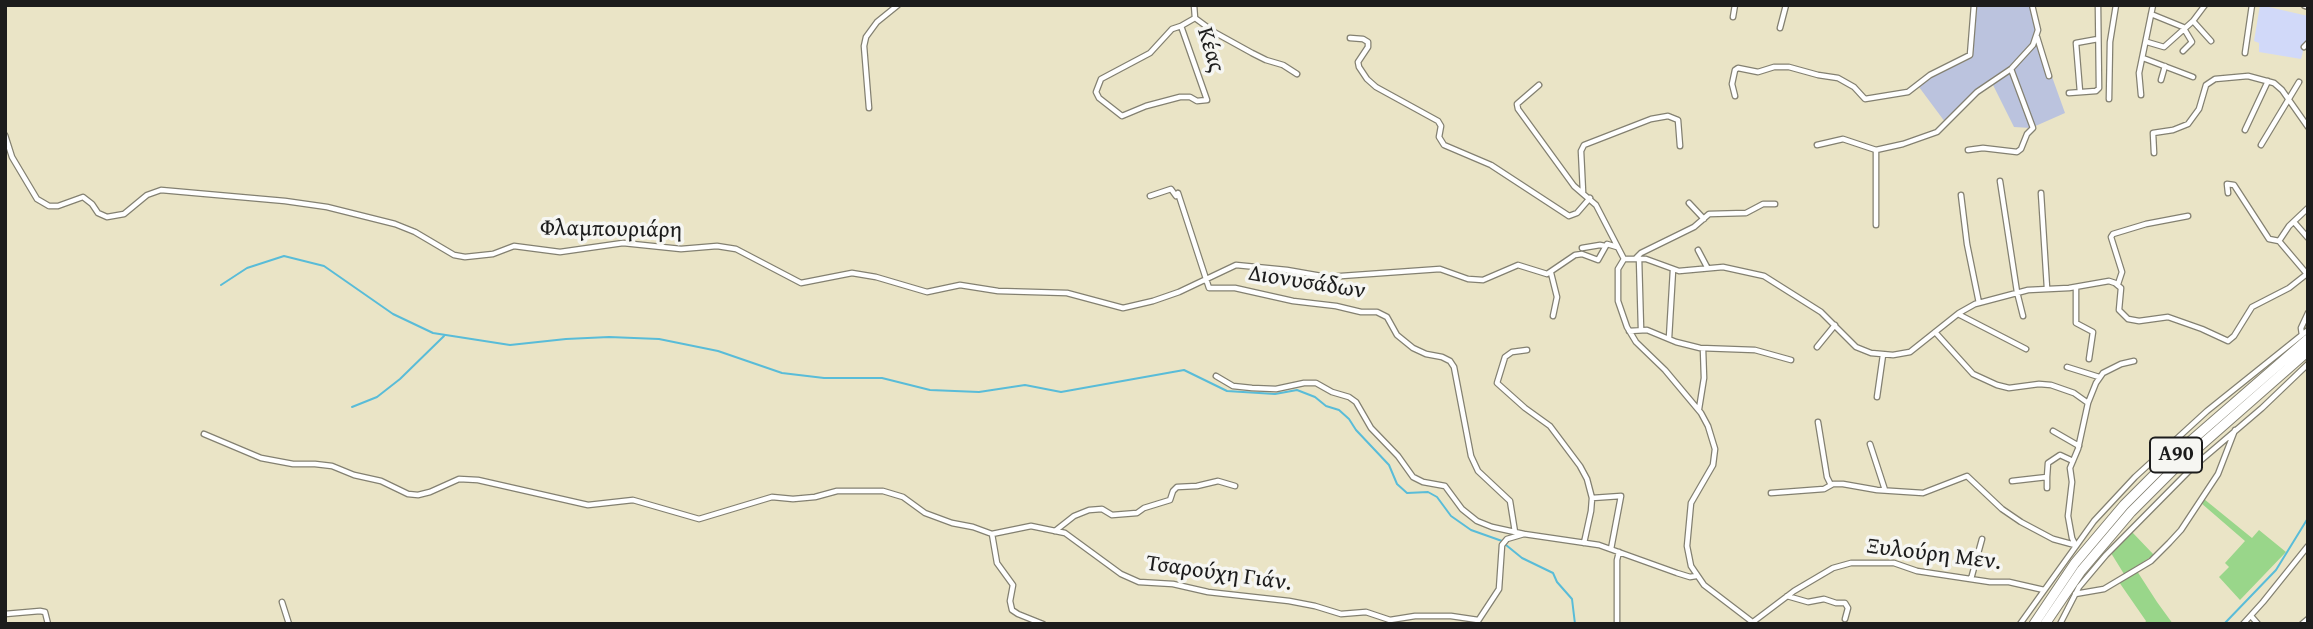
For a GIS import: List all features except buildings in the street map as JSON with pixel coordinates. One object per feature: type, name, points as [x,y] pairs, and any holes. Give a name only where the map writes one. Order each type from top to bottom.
[{"type":"highway","name":"Α90","points":[[2034,624],[2075,563],[2124,505],[2170,459],[2305,337]]},
{"type":"highway","name":"Α90","points":[[2045,624],[2081,571],[2131,512],[2176,467],[2308,351]]},
{"type":"street","points":[[869,108],[864,46],[866,37],[877,22],[898,5]]},
{"type":"street","points":[[1194,5],[1195,18],[1237,45],[1297,74]]},
{"type":"street","points":[[1733,17],[1735,5]]},
{"type":"street","points":[[1780,28],[1786,5]]},
{"type":"street","points":[[1735,96],[1732,84],[1735,70],[1738,68],[1758,72],[1774,67],[1789,67],[1838,78],[1853,87],[1865,99],[1908,92],[1930,75],[1970,55],[1974,5]]},
{"type":"street","points":[[2032,5],[2037,37],[2049,76]]},
{"type":"street","points":[[2069,93],[2097,90],[2100,87],[2098,5]]},
{"type":"street","points":[[2109,99],[2110,42],[2116,5]]},
{"type":"street","points":[[2141,95],[2139,73],[2153,5]]},
{"type":"street","points":[[2147,42],[2164,47],[2185,29],[2205,5]]},
{"type":"street","points":[[2245,53],[2252,5]]},
{"type":"street","points":[[2151,14],[2185,29],[2192,43],[2183,51]]},
{"type":"street","name":"Κέας","points":[[1181,26],[1207,100],[1180,97],[1122,116],[1099,98],[1096,92],[1101,79],[1150,53],[1172,29],[1195,18]]},
{"type":"street","points":[[2193,20],[2211,41]]},
{"type":"street","points":[[1817,145],[1843,138],[1876,150],[1934,134],[1977,92],[2011,69],[2037,37]]},
{"type":"street","points":[[1350,38],[1363,38],[1368,41],[1368,47],[1358,62],[1367,79],[1376,87],[1438,121],[1441,126],[1439,137],[1444,145],[1491,165],[1569,216],[1577,213],[1590,198]]},
{"type":"street","points":[[2080,92],[2076,43],[2098,39]]},
{"type":"street","points":[[2143,58],[2193,77]]},
{"type":"street","points":[[2161,80],[2165,66]]},
{"type":"street","points":[[1968,149],[2017,152],[2021,149],[2026,134],[2034,128],[2011,69]]},
{"type":"street","points":[[2154,153],[2153,132],[2175,129],[2191,121],[2199,109],[2209,81],[2244,75],[2277,85],[2308,127]]},
{"type":"street","points":[[2245,130],[2268,81]]},
{"type":"street","points":[[2261,145],[2299,82]]},
{"type":"street","points":[[1539,85],[1517,107],[1574,186],[1599,209],[1624,259]]},
{"type":"street","points":[[1583,192],[1581,151],[1584,145],[1651,119],[1668,116],[1678,120],[1680,146]]},
{"type":"street","name":"Φλαμπουριάρη","points":[[5,135],[12,157],[37,199],[49,206],[58,206],[83,197],[98,213],[107,217],[124,214],[147,195],[161,190],[285,201],[327,207],[394,224],[415,232],[454,255],[464,257],[493,254],[514,246],[561,252],[623,243],[681,249],[717,246],[736,249],[802,283],[852,273],[927,292],[960,285],[998,291],[1067,293],[1123,308],[1153,301],[1238,265],[1287,270],[1327,278],[1431,269],[1448,271],[1468,279],[1483,280],[1518,265],[1551,273]]},
{"type":"street","points":[[1876,150],[1876,225]]},
{"type":"street","points":[[2000,180],[2023,316]]},
{"type":"street","points":[[1624,259],[1651,260],[1673,270],[1723,267],[1765,276],[1818,309],[1858,348],[1883,355],[1908,353],[1958,314],[1979,303],[2017,292],[2109,281],[2118,284],[2122,292],[2119,310],[2128,319],[2139,321],[2166,317],[2228,341],[2252,307],[2286,289],[2307,273],[2279,241],[2269,239],[2234,185],[2227,184],[2228,193]]},
{"type":"street","points":[[1150,196],[1171,189],[1176,195],[1178,193],[1205,280]]},
{"type":"street","points":[[2041,193],[2047,288]]},
{"type":"street","points":[[1961,195],[1967,244],[1979,303]]},
{"type":"street","points":[[1689,203],[1704,219]]},
{"type":"street","points":[[1641,329],[1639,254],[1692,229],[1711,214],[1746,214],[1763,204],[1775,204]]},
{"type":"street","points":[[2279,241],[2308,208]]},
{"type":"street","points":[[2118,284],[2122,272],[2111,237],[2113,234],[2188,216]]},
{"type":"street","points":[[2294,222],[2308,238]]},
{"type":"street","points":[[1553,316],[1558,297],[1551,273],[1578,254],[1598,260],[1605,246],[1610,243],[1617,247]]},
{"type":"street","points":[[1582,248],[1605,246]]},
{"type":"street","points":[[1698,250],[1707,267]]},
{"type":"street","points":[[1624,259],[1618,269],[1618,301],[1629,331],[1636,342],[1699,409],[1709,426],[1716,455],[1713,466],[1690,506],[1687,548],[1690,563],[1704,585],[1754,623]]},
{"type":"street","points":[[1669,338],[1673,270]]},
{"type":"street","name":"Διονυσάδων","points":[[1205,280],[1209,288],[1235,288],[1293,301],[1377,312],[1387,317],[1400,339],[1413,348],[1450,361],[1454,367],[1471,456],[1478,471],[1510,500],[1514,532]]},
{"type":"street","points":[[2076,287],[2076,322],[2094,332],[2089,359]]},
{"type":"street","points":[[2305,337],[2301,328],[2308,313]]},
{"type":"street","points":[[1958,314],[2026,349]]},
{"type":"street","points":[[1817,347],[1835,325]]},
{"type":"street","points":[[1629,331],[1641,329],[1703,349],[1755,350],[1791,360]]},
{"type":"street","points":[[2020,624],[2095,520],[2134,477],[2207,411],[2305,337],[2308,330]]},
{"type":"street","points":[[1935,332],[1972,374],[2009,388],[2031,384],[2051,385],[2074,393],[2088,403]]},
{"type":"street","points":[[1699,409],[1704,378],[1703,349]]},
{"type":"street","points":[[1527,350],[1512,352],[1506,357],[1497,383],[1553,428],[1580,466],[1592,498],[1584,543]]},
{"type":"street","points":[[1877,397],[1883,355]]},
{"type":"street","points":[[2076,545],[2071,536],[2067,511],[2072,484],[2070,468],[2079,446],[2088,403],[2103,373],[2134,361]]},
{"type":"street","points":[[2060,624],[2075,594],[2106,555],[2193,467],[2262,408],[2291,376],[2308,364]]},
{"type":"street","points":[[2067,367],[2099,377]]},
{"type":"street","points":[[1216,376],[1234,386],[1252,388],[1276,389],[1316,383],[1349,397],[1356,402],[1371,428],[1403,462],[1413,477],[1423,482],[1445,486],[1462,509],[1477,521],[1514,532],[1611,549],[1688,576],[1696,576]]},
{"type":"street","points":[[1818,422],[1827,477],[1831,485]]},
{"type":"street","points":[[2075,594],[2104,589],[2151,561],[2169,543],[2218,474],[2235,429]]},
{"type":"street","points":[[2053,431],[2079,446]]},
{"type":"street","name":"Τσαρούχη Γιάν.","points":[[204,434],[261,458],[293,464],[332,466],[354,475],[381,481],[408,494],[430,492],[459,479],[478,480],[588,505],[633,500],[699,519],[772,497],[793,499],[816,497],[837,491],[883,491],[903,497],[925,513],[992,534],[1031,526],[1072,537],[1118,572],[1139,582],[1173,584],[1208,592],[1290,601],[1340,614],[1366,612],[1390,620],[1415,616],[1451,616],[1477,622]]},
{"type":"street","points":[[1870,443],[1885,490]]},
{"type":"street","points":[[2047,488],[2049,462],[2062,454],[2073,461]]},
{"type":"street","points":[[1771,493],[1850,484],[1923,493],[1967,476],[2002,509],[2021,522],[2053,539],[2076,545]]},
{"type":"street","points":[[2012,481],[2048,478]]},
{"type":"street","points":[[1055,531],[1074,516],[1089,510],[1102,509],[1112,516],[1137,513],[1170,500],[1177,487],[1218,481],[1234,486]]},
{"type":"street","points":[[1592,498],[1621,496],[1611,549]]},
{"type":"street","points":[[992,534],[997,563],[1013,585],[1010,601],[1012,610],[1043,624]]},
{"type":"street","points":[[1477,622],[1500,585],[1502,545],[1507,539],[1524,534]]},
{"type":"street","points":[[1971,579],[1982,539]]},
{"type":"street","points":[[2243,624],[2308,546]]},
{"type":"street","points":[[1617,624],[1619,552]]},
{"type":"street","name":"Ξυλούρη Μεν.","points":[[1754,623],[1787,596],[1833,568],[1860,563],[1894,563],[1917,570],[2009,582],[2044,590]]},
{"type":"street","points":[[1787,596],[1811,602],[1824,599],[1845,603],[1848,607],[1845,619]]},
{"type":"street","points":[[282,602],[289,624]]},
{"type":"street","points":[[5,614],[45,612],[48,624]]},
{"type":"street","points":[[2250,616],[2258,624]]},
{"type":"street","points":[[2302,624],[2308,619]]},
{"type":"shaded area","points":[[1976,5],[2030,5],[2036,32],[2065,113],[2031,128],[2014,127],[1991,81],[1945,122],[1919,87],[1936,74],[1966,61],[1973,54]]},
{"type":"shaded area","points":[[2260,5],[2308,16],[2308,33],[2301,59],[2259,52],[2259,43],[2254,41]]},
{"type":"green space","points":[[2204,499],[2252,538],[2259,530],[2286,552],[2240,600],[2219,577],[2229,567],[2225,563],[2245,541],[2201,503]]},
{"type":"green space","points":[[2132,532],[2154,555],[2124,574],[2111,553]]},
{"type":"green space","points":[[2137,571],[2173,624],[2144,624],[2146,621],[2119,582]]},
{"type":"waterway","points":[[221,285],[247,268],[284,256],[324,266],[393,314],[433,333],[510,345],[609,337],[659,339],[718,351],[782,373],[824,378],[882,378],[930,390],[979,392],[1025,385],[1061,392],[1184,370],[1227,391],[1275,394],[1297,390],[1339,410],[1349,419],[1389,465],[1397,484],[1407,493],[1428,492],[1437,497],[1451,516],[1471,530],[1502,541]]},
{"type":"waterway","points":[[352,407],[377,397],[400,379],[444,336]]},
{"type":"waterway","points":[[2224,624],[2276,570],[2308,518]]},
{"type":"waterway","points":[[1506,545],[1522,558],[1553,573],[1572,599],[1575,624]]}]
